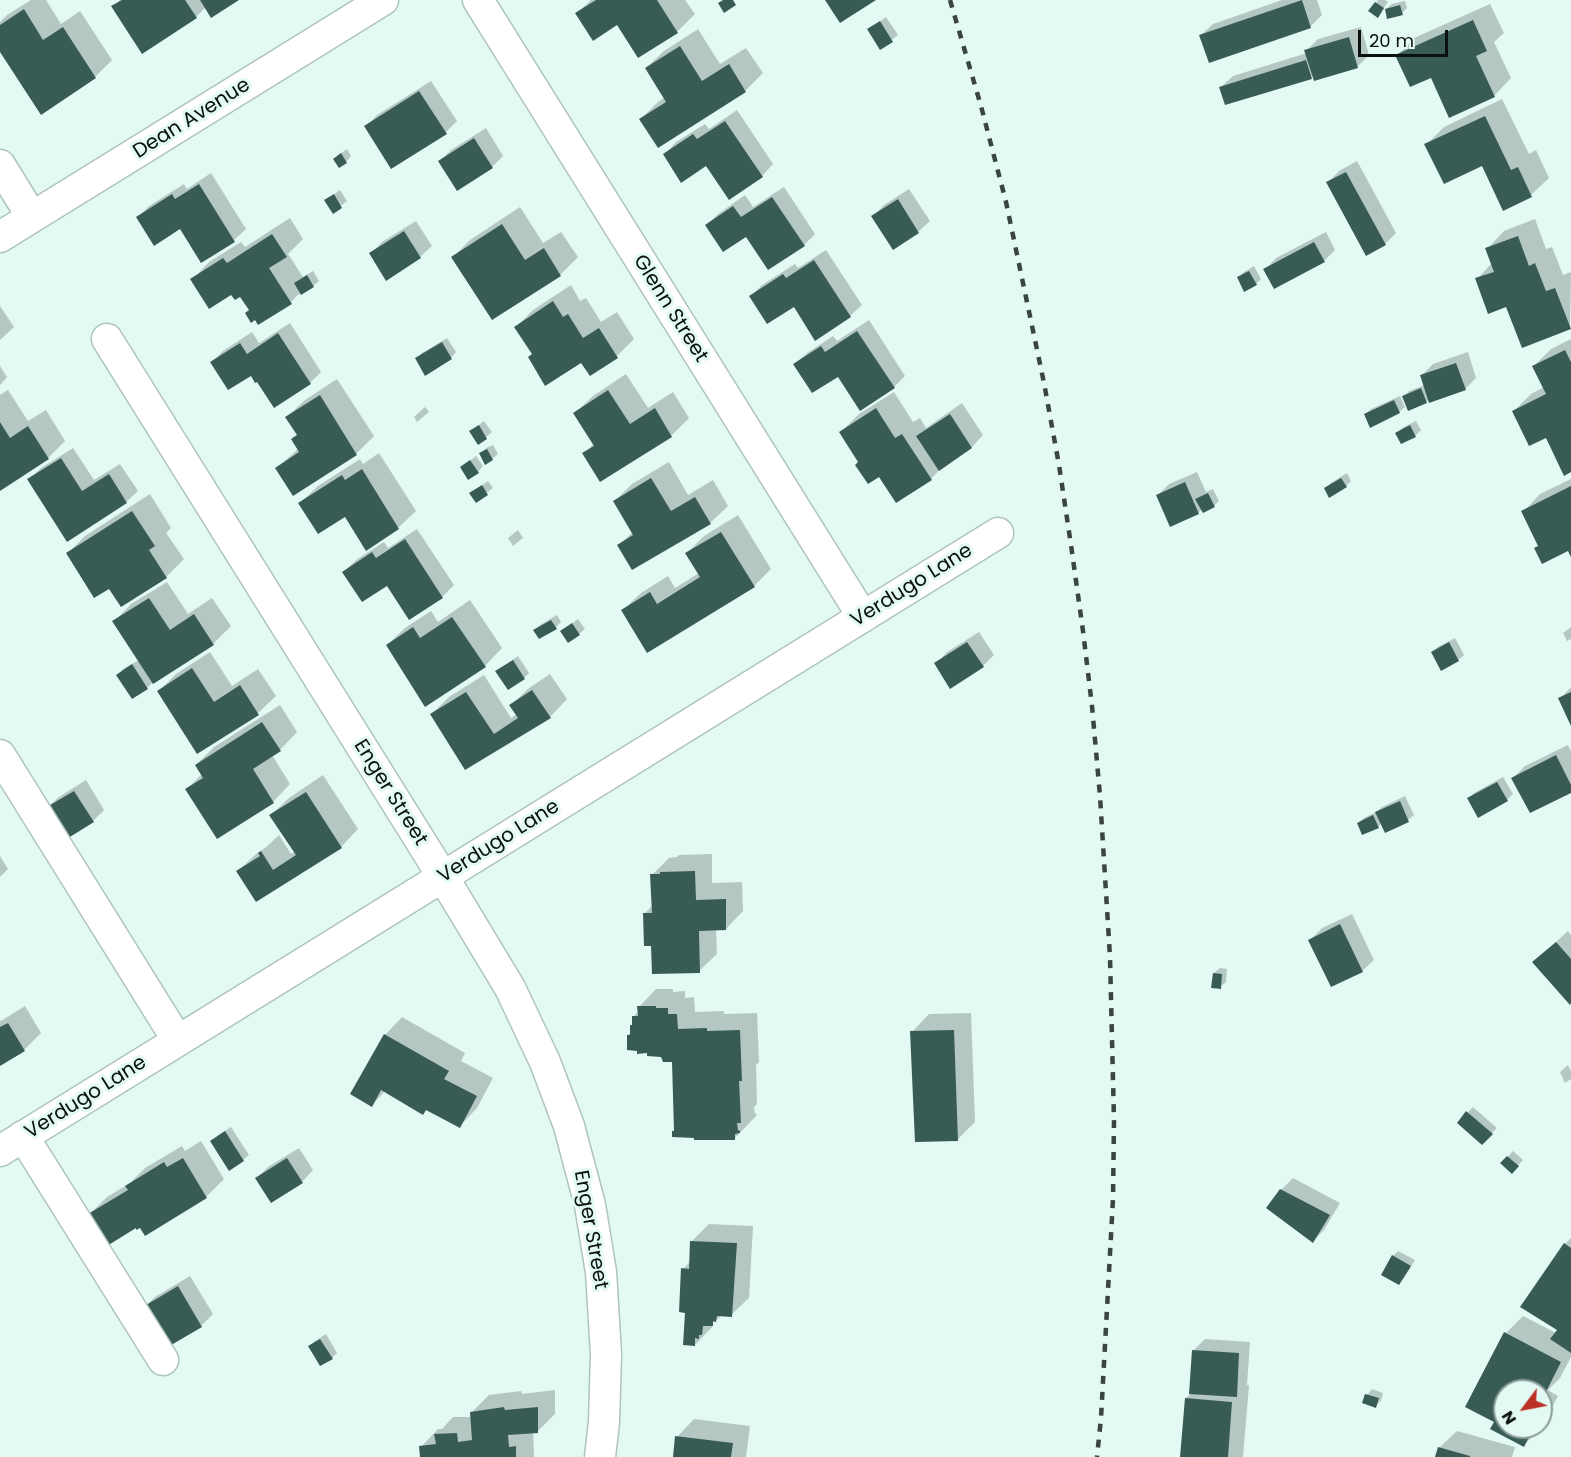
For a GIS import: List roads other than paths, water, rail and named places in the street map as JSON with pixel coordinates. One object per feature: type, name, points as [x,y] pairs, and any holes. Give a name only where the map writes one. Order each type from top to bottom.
[{"type":"street","name":"Dean Avenue","points":[[0,237],[383,0]]},
{"type":"street","name":"Glenn Street","points":[[478,0],[862,617]]},
{"type":"street","points":[[0,165],[32,217]]},
{"type":"street","name":"Enger Street","points":[[107,339],[443,877],[510,988],[545,1062],[569,1126],[590,1205],[601,1272],[606,1354],[604,1422],[600,1457]]},
{"type":"street","name":"Verdugo Lane","points":[[12,1144],[998,533]]},
{"type":"street","points":[[0,756],[178,1041]]},
{"type":"street","points":[[12,1144],[163,1360]]},
{"type":"railway","points":[[950,0],[1006,202],[1044,383],[1071,545],[1092,706],[1110,957],[1114,1121],[1113,1199],[1097,1457]]}]
